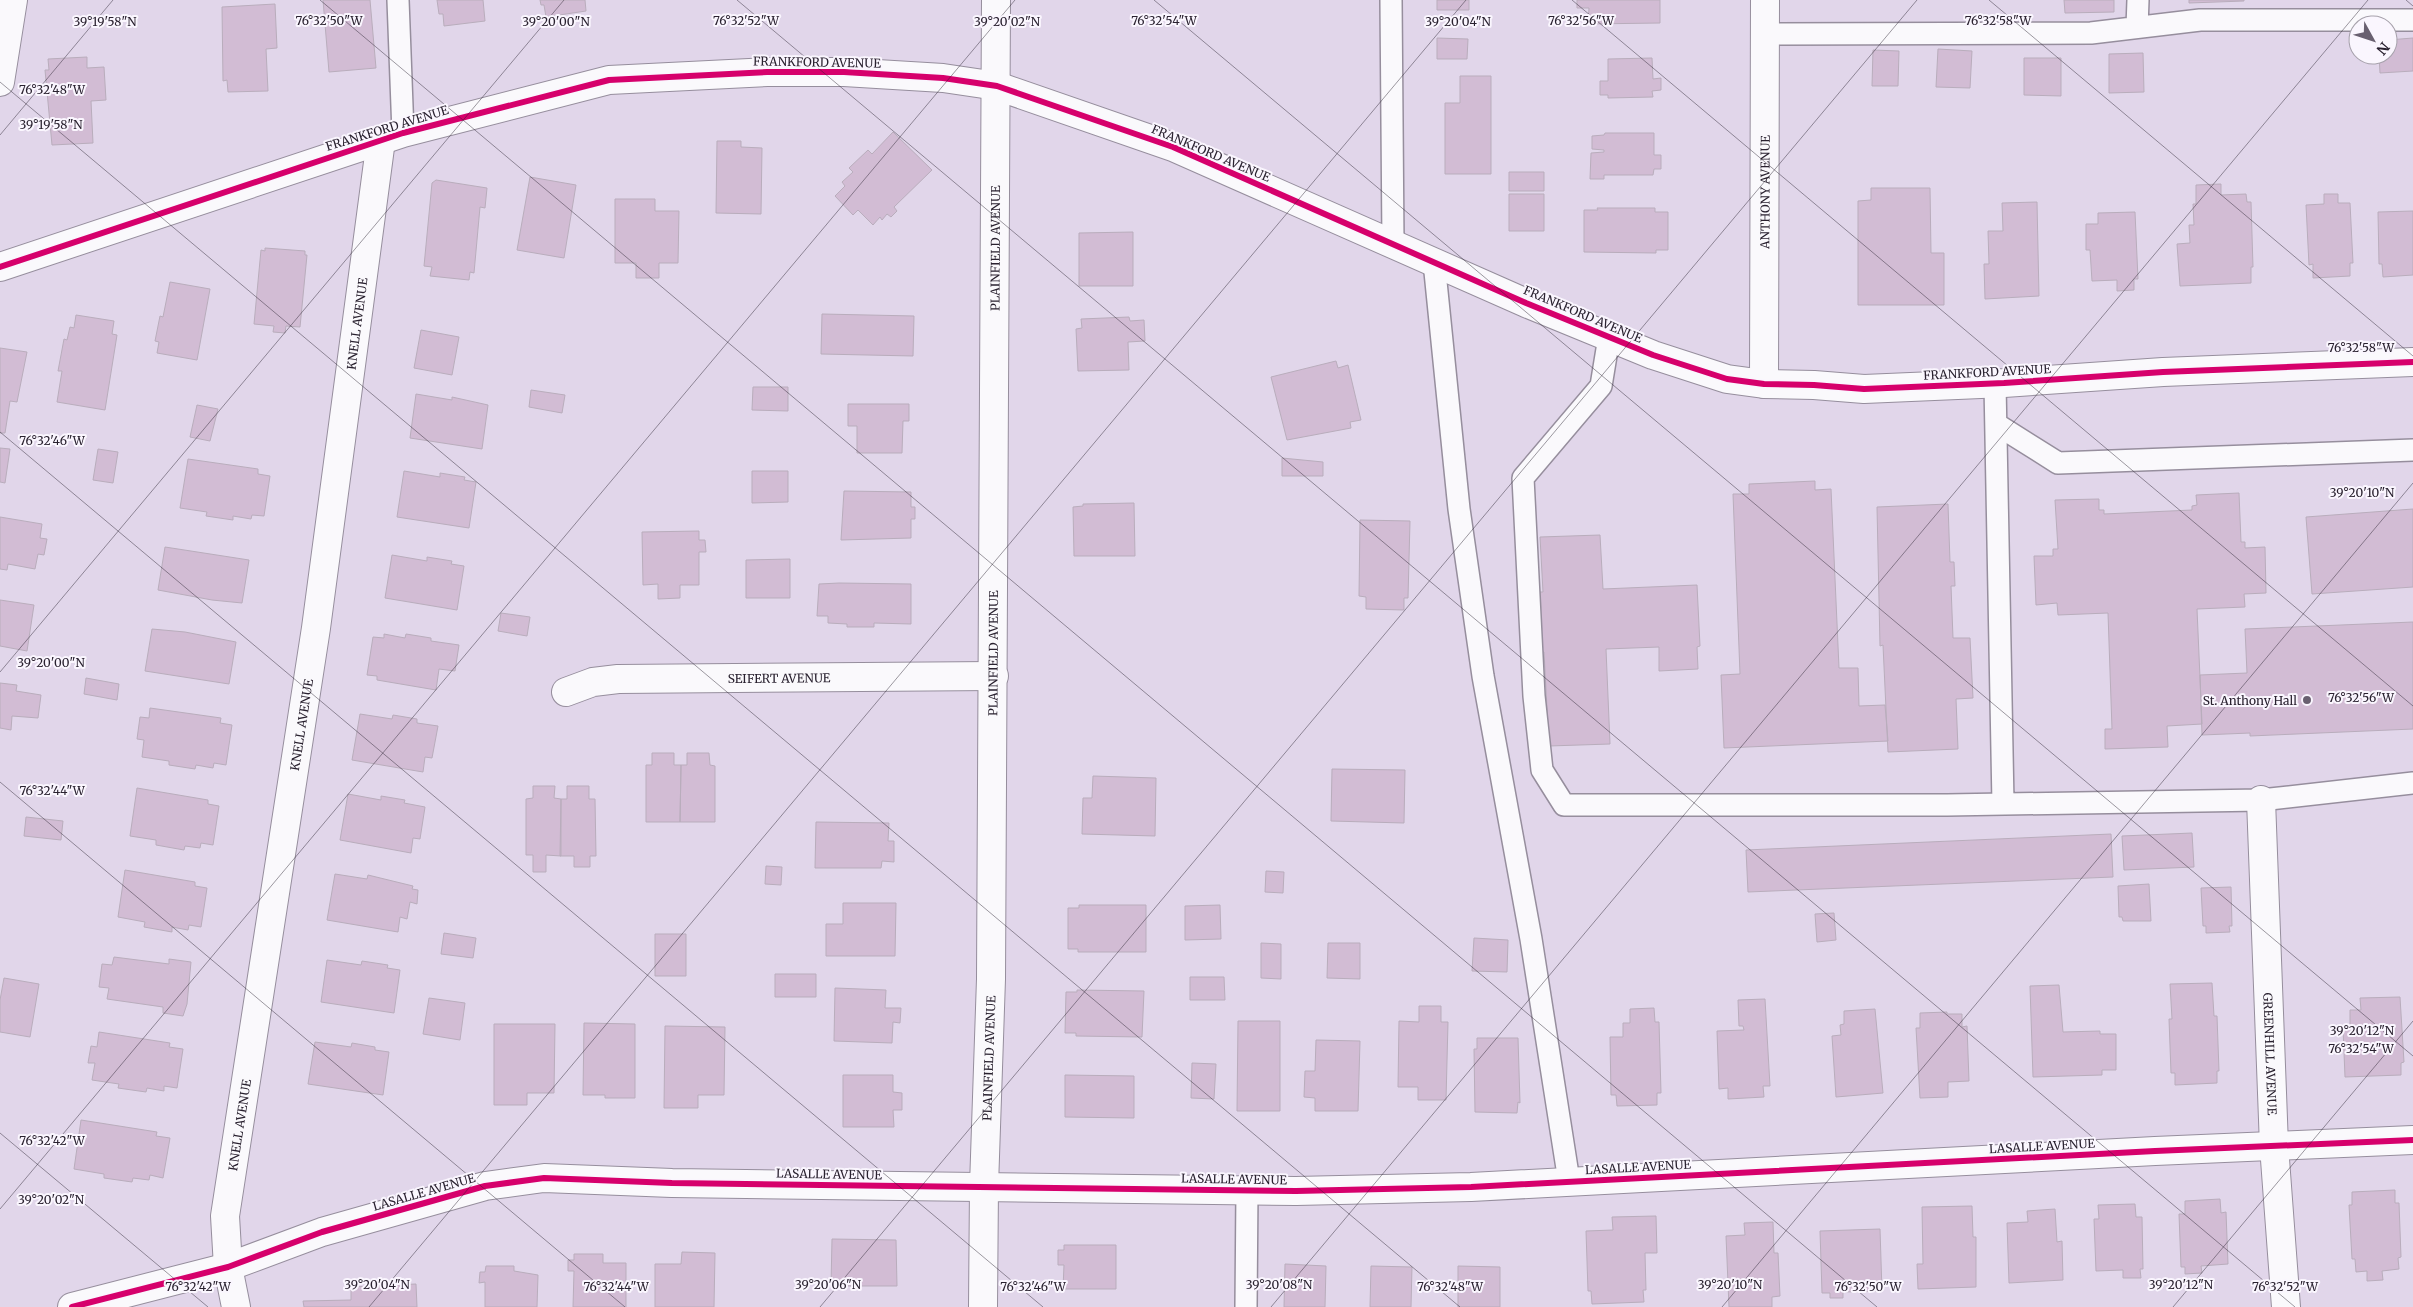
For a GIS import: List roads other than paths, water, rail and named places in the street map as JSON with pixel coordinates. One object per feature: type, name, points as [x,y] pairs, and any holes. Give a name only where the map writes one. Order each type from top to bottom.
[{"type":"street","points":[[0,82],[13,0]]},
{"type":"street","name":"PLAINFIELD AVENUE","points":[[983,1307],[984,1186],[991,979],[996,0]]},
{"type":"street","name":"ANTHONY AVENUE","points":[[1764,384],[1765,0]]},
{"type":"street","name":"FRANKFORD AVENUE","points":[[0,267],[392,136],[609,80],[768,72],[844,72],[943,78],[997,86],[1173,147],[1609,337],[1653,355],[1727,379],[1764,384],[1864,389],[1995,384],[2163,372],[2413,362]]},
{"type":"street","name":"KNELL AVENUE","points":[[236,1307],[228,1267],[225,1216],[392,136]]},
{"type":"street","name":"SEIFERT AVENUE","points":[[566,692],[593,682],[618,679],[994,676]]},
{"type":"street","name":"GREENHILL AVENUE","points":[[2261,800],[2274,1146],[2286,1307]]},
{"type":"street","name":"LASALLE AVENUE","points":[[72,1307],[228,1267],[322,1232],[485,1186],[544,1178],[672,1183],[1248,1190],[1471,1187],[2413,1140]]},
{"type":"lane","points":[[392,136],[398,0]]},
{"type":"lane","points":[[1391,0],[1393,243]]},
{"type":"lane","points":[[2137,27],[2138,0]]},
{"type":"lane","points":[[1765,34],[2091,33],[2200,20],[2413,20]]},
{"type":"lane","points":[[1434,262],[1459,510],[1483,676],[1532,939],[1569,1182]]},
{"type":"lane","points":[[1609,337],[1601,386],[1524,478],[1534,696],[1542,770],[1564,805],[2003,804],[2261,800],[2413,783]]},
{"type":"lane","points":[[1995,384],[2003,804]]},
{"type":"lane","points":[[1996,424],[2058,464],[2413,450]]},
{"type":"lane","points":[[1246,1307],[1248,1190]]},
{"type":"place","name":"St. Anthony Hall","points":[[2307,700]]}]
